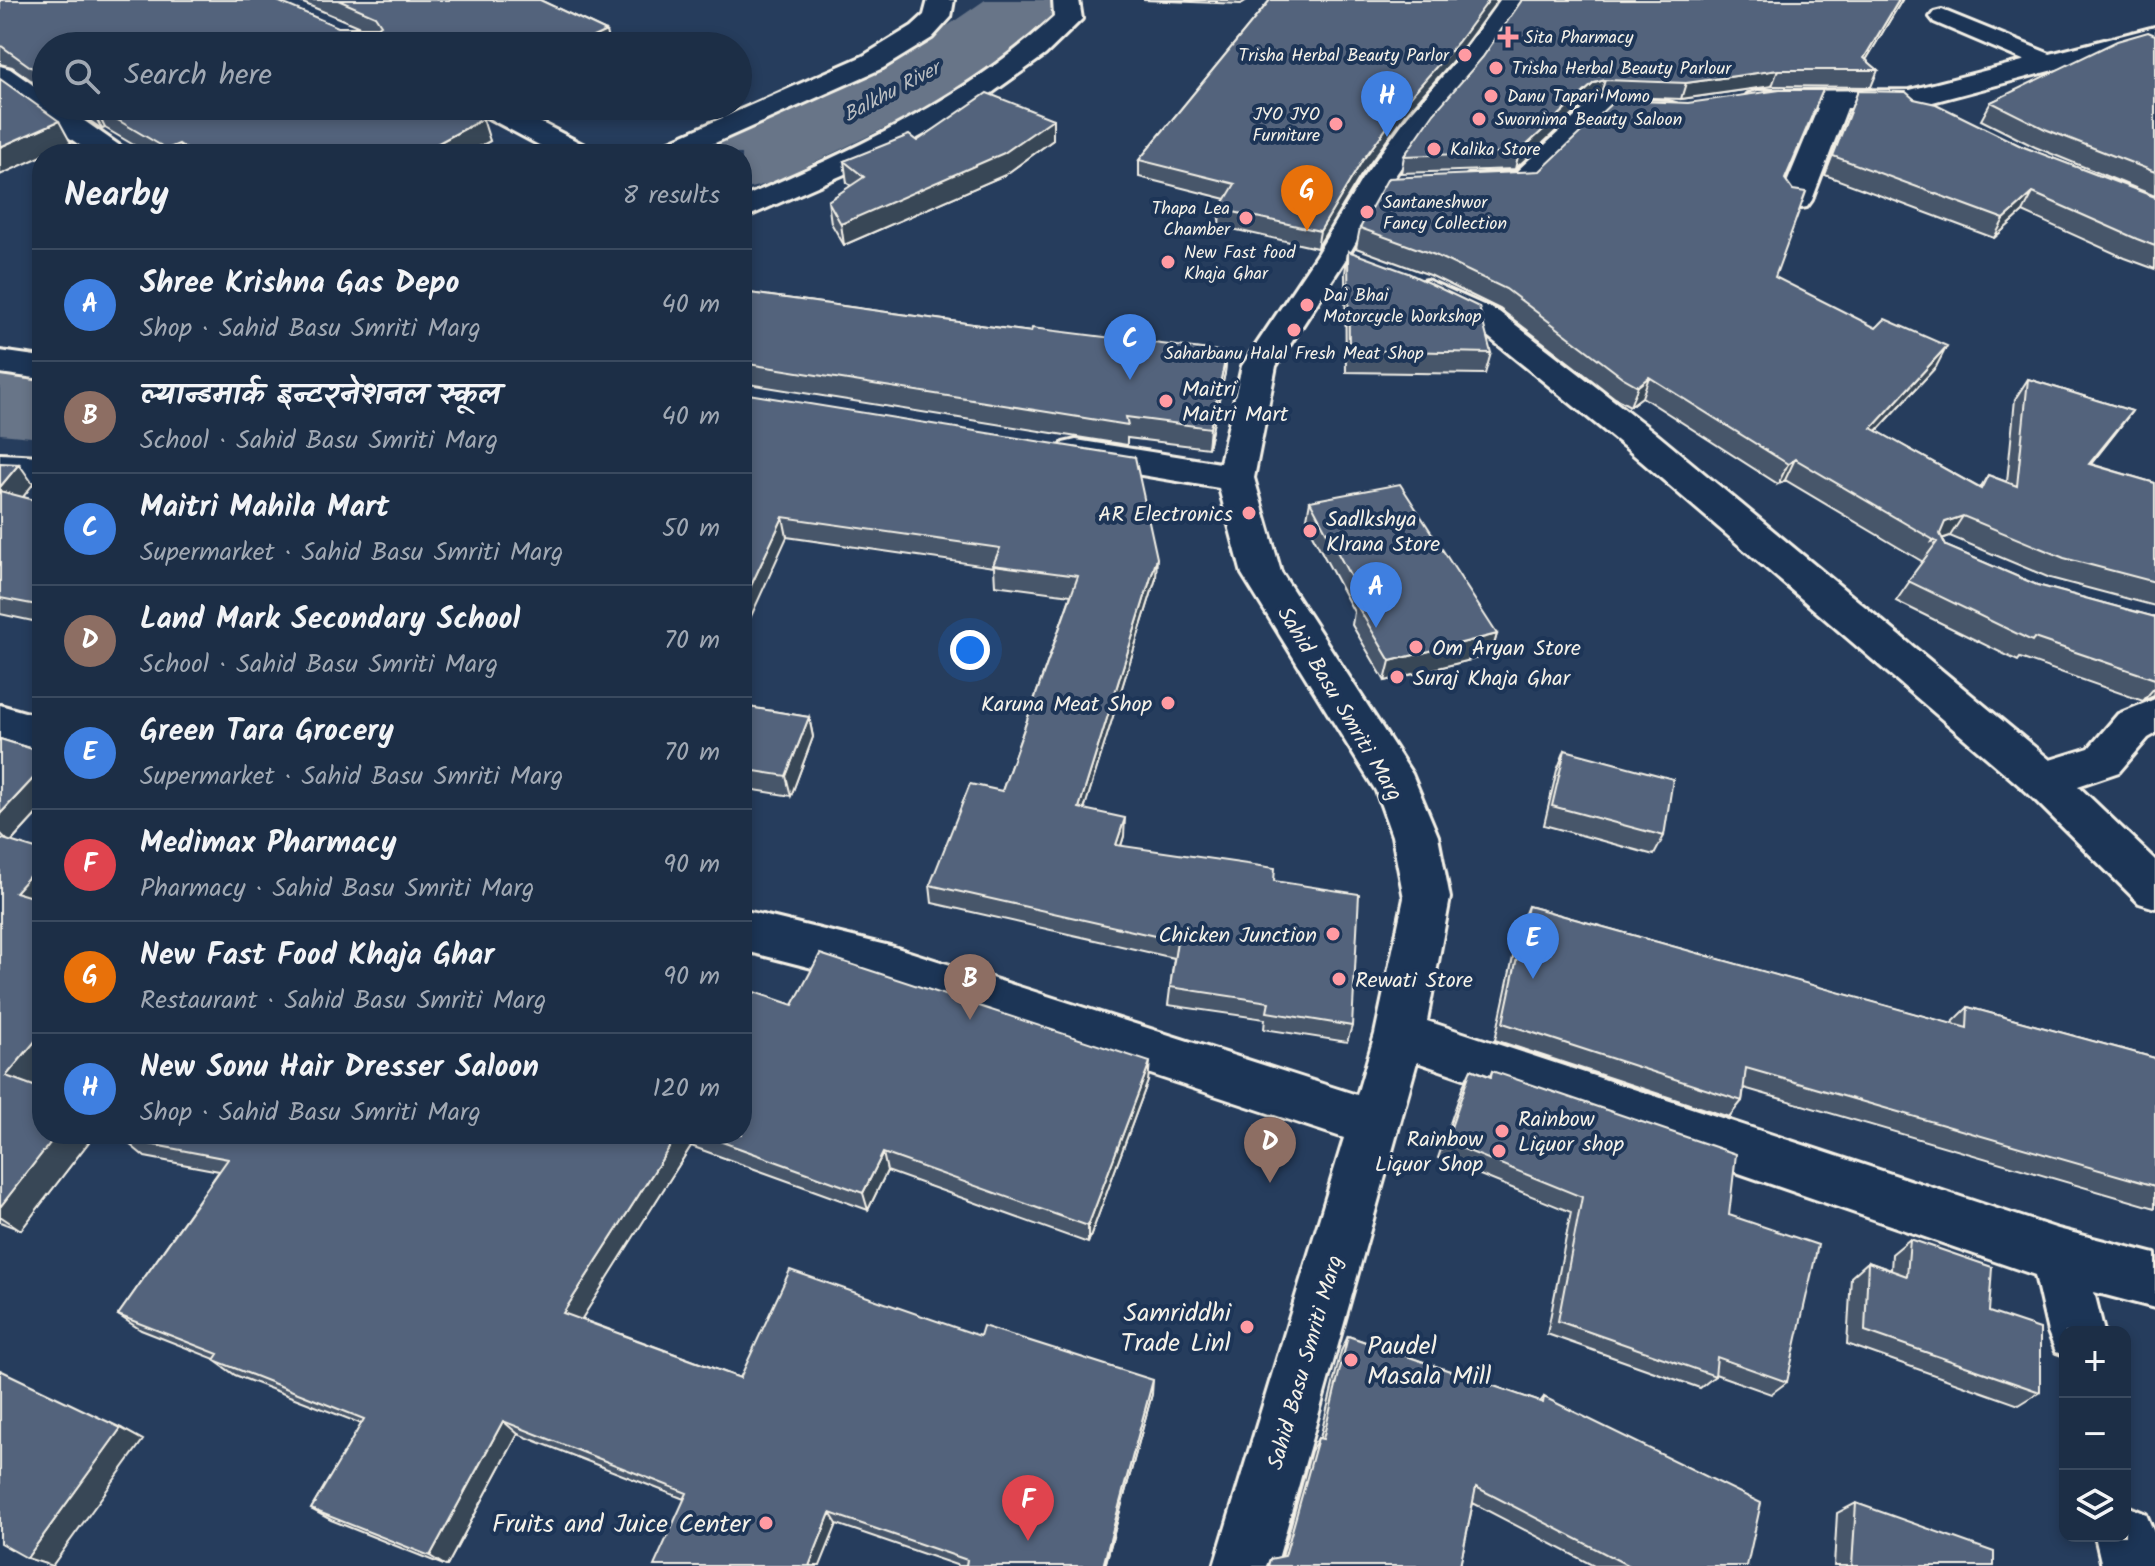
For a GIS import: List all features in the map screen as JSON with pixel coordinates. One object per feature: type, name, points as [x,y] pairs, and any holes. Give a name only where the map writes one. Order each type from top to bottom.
[{"type":"street","points":[[752,116],[873,62],[922,32],[937,17],[941,0]]},
{"type":"street","points":[[752,206],[957,106],[1045,43],[1068,19],[1066,0]]},
{"type":"street","name":"Sahid Basu Smriti Marg","points":[[1245,1566],[1400,1034],[1427,898],[1415,836],[1396,786],[1262,574],[1235,478],[1259,366],[1361,264],[1388,186],[1418,122],[1467,66],[1514,0]]},
{"type":"street","points":[[1726,104],[1772,98],[1910,99],[2155,35]]},
{"type":"street","points":[[0,75],[32,98]]},
{"type":"street","points":[[1910,99],[1952,121]]},
{"type":"street","points":[[1796,200],[1836,100]]},
{"type":"street","points":[[1448,183],[1524,181],[1601,108],[1696,109]]},
{"type":"street","points":[[64,120],[98,144]]},
{"type":"street","points":[[514,120],[560,144]]},
{"type":"street","points":[[688,144],[742,120]]},
{"type":"street","points":[[1361,264],[1487,319],[1640,440],[2043,780],[2155,889]]},
{"type":"street","points":[[0,362],[32,367]]},
{"type":"street","points":[[1047,448],[1235,478]]},
{"type":"street","points":[[0,466],[32,468]]},
{"type":"street","points":[[2043,780],[2104,760],[2133,726],[2155,715]]},
{"type":"street","points":[[0,722],[32,731]]},
{"type":"street","points":[[752,932],[894,968],[1373,1124]]},
{"type":"street","points":[[1400,1034],[2058,1256],[2155,1281]]},
{"type":"street","points":[[2058,1256],[2075,1326]]},
{"type":"street","points":[[2127,1542],[2133,1566]]},
{"type":"lane","points":[[1942,17],[2051,63]]},
{"type":"building","points":[[0,0],[275,0],[338,27],[378,27],[381,25],[375,16],[338,0],[540,0],[606,31],[32,32],[32,68],[0,45]]},
{"type":"building","points":[[1270,0],[1489,0],[1362,161],[1320,231],[1220,209],[1235,184],[1139,160]]},
{"type":"building","points":[[1522,0],[1899,0],[1864,58],[1878,70],[1778,70],[1686,83],[1605,80],[1594,83],[1519,152],[1404,156],[1434,113],[1483,57]]},
{"type":"building","points":[[2148,32],[2155,35],[2155,172],[2045,129],[1991,102],[2117,41]]},
{"type":"building","points":[[0,79],[32,102],[32,120],[59,121],[0,147]]},
{"type":"building","points":[[1780,90],[1823,90],[1785,179],[1793,190],[1806,192],[1775,277],[1876,328],[1885,319],[1947,346],[1872,428],[1981,489],[1988,475],[2017,486],[2028,379],[2132,411],[2089,464],[2155,483],[2155,582],[2064,558],[1963,516],[1945,522],[1940,534],[1946,546],[2037,585],[2155,617],[2155,679],[2034,638],[2032,641],[1908,581],[1937,542],[1795,459],[1788,464],[1649,377],[1638,386],[1622,377],[1506,289],[1435,255],[1360,228],[1388,178],[1540,171],[1615,100],[1688,103]]},
{"type":"building","points":[[1858,91],[1906,92],[1914,99],[1936,104],[2021,146],[2155,197],[2155,246],[2033,193],[2004,219],[1833,156]]},
{"type":"building","points":[[987,93],[1053,119],[1004,153],[841,224],[828,201],[864,177],[844,161],[909,135],[917,141]]},
{"type":"building","points":[[118,120],[481,120],[437,144],[159,144]]},
{"type":"building","points":[[1348,251],[1408,273],[1479,307],[1491,353],[1349,350]]},
{"type":"building","points":[[752,293],[1031,332],[1032,328],[1227,352],[1210,428],[1126,417],[1128,425],[752,365]]},
{"type":"building","points":[[752,395],[1135,457],[1157,558],[1079,808],[1125,818],[1116,845],[1275,868],[1274,881],[1359,894],[1352,1026],[1267,1012],[1269,1002],[1170,987],[1177,941],[930,885],[970,784],[1002,791],[1078,576],[993,565],[1000,548],[783,517],[752,584]]},
{"type":"building","points":[[0,463],[19,464],[0,487]]},
{"type":"building","points":[[1400,484],[1497,634],[1390,661],[1356,604],[1364,602],[1310,501]]},
{"type":"building","points":[[0,491],[32,499],[32,604],[0,598]]},
{"type":"building","points":[[752,708],[809,717],[786,776],[752,771]]},
{"type":"building","points":[[0,739],[32,749],[32,780],[0,814]]},
{"type":"building","points":[[1565,750],[1673,779],[1664,836],[1552,806]]},
{"type":"building","points":[[0,838],[32,848],[32,873],[15,892],[32,897],[32,1045],[6,1076],[32,1085],[32,1144],[49,1144],[0,1207]]},
{"type":"building","points":[[1528,906],[1967,1028],[1968,1007],[2155,1058],[2155,1186],[1746,1068],[1742,1101],[1503,1023]]},
{"type":"building","points":[[820,954],[1150,1062],[1088,1226],[883,1153],[863,1193],[728,1144],[752,1144],[752,991],[793,1005]]},
{"type":"building","points":[[1471,1069],[1491,1077],[1492,1071],[1736,1154],[1729,1215],[1818,1245],[1787,1382],[1717,1357],[1715,1376],[1558,1321],[1582,1197],[1446,1142]]},
{"type":"building","points":[[149,1144],[672,1144],[563,1313],[740,1378],[790,1270],[980,1336],[983,1326],[1153,1380],[1103,1566],[966,1566],[967,1560],[830,1513],[809,1566],[654,1566],[687,1493],[503,1421],[430,1556],[311,1509],[364,1419],[214,1360],[218,1354],[118,1315],[228,1159]]},
{"type":"building","points":[[1910,1239],[1992,1267],[1989,1312],[2040,1329],[2040,1392],[1865,1331],[1868,1262],[1907,1276]]},
{"type":"building","points":[[1348,1336],[1543,1403],[1544,1397],[1761,1503],[1747,1566],[1629,1566],[1476,1487],[1460,1566],[1268,1566],[1270,1559],[1285,1556],[1318,1438],[1323,1439]]},
{"type":"building","points":[[0,1370],[121,1428],[27,1558],[0,1543]]},
{"type":"building","points":[[1856,1503],[1994,1552],[1994,1566],[1852,1566]]},
{"type":"waterway","name":"Balkhu River","points":[[752,160],[923,79],[1025,6],[1023,0]]},
{"type":"waterway","name":"Balkhu River","points":[[0,402],[32,405]]},
{"type":"place","name":"Sita Pharmacy","points":[[1508,37]]},
{"type":"place","name":"Trisha Herbal Beauty Parlor","points":[[1465,55]]},
{"type":"place","name":"Trisha Herbal Beauty Parlour","points":[[1496,68]]},
{"type":"place","name":"Danu Tapari Momo","points":[[1491,96]]},
{"type":"place","name":"Swornima Beauty Saloon","points":[[1479,119]]},
{"type":"place","name":"JYO JYO Furniture","points":[[1336,124]]},
{"type":"place","name":"New Sonu Hair Dresser Saloon","points":[[1387,137]]},
{"type":"place","name":"Kalika Store","points":[[1434,149]]},
{"type":"place","name":"Santaneshwor Fancy Collection","points":[[1367,212]]},
{"type":"place","name":"Thapa Lea Chamber","points":[[1246,218]]},
{"type":"place","name":"New Fast Food Khaja Ghar","points":[[1307,231]]},
{"type":"place","name":"New Fast food Khaja Ghar","points":[[1168,262]]},
{"type":"place","name":"Dai Bhai Motorcycle Workshop","points":[[1307,305]]},
{"type":"place","name":"Saharbanu Halal Fresh Meat Shop","points":[[1294,330]]},
{"type":"place","name":"Maitri Mahila Mart","points":[[1130,380]]},
{"type":"place","name":"Maitri Maitri Mart","points":[[1166,401]]},
{"type":"place","name":"AR Electronics","points":[[1249,513]]},
{"type":"place","name":"Sadlkshya Klrana Store","points":[[1310,531]]},
{"type":"place","name":"Shree Krishna Gas Depo","points":[[1376,628]]},
{"type":"place","name":"Om Aryan Store","points":[[1416,647]]},
{"type":"place","name":"Suraj Khaja Ghar","points":[[1397,677]]},
{"type":"place","name":"Karuna Meat Shop","points":[[1168,703]]},
{"type":"place","name":"Chicken Junction","points":[[1333,934]]},
{"type":"place","name":"Rewati Store","points":[[1339,979]]},
{"type":"place","name":"Green Tara Grocery","points":[[1533,979]]},
{"type":"place","name":"ल्यान्डमार्क इन्टरनेशनल स्कूल","points":[[970,1020]]},
{"type":"place","name":"Rainbow Liquor shop","points":[[1502,1131]]},
{"type":"place","name":"Rainbow Liquor Shop","points":[[1499,1151]]},
{"type":"place","name":"Land Mark Secondary School","points":[[1270,1183]]},
{"type":"place","name":"Samriddhi Trade Linl","points":[[1247,1327]]},
{"type":"place","name":"Paudel Masala Mill","points":[[1351,1360]]},
{"type":"place","name":"Fruits and Juice Center","points":[[766,1523]]},
{"type":"place","name":"Medimax Pharmacy","points":[[1028,1541]]}]
